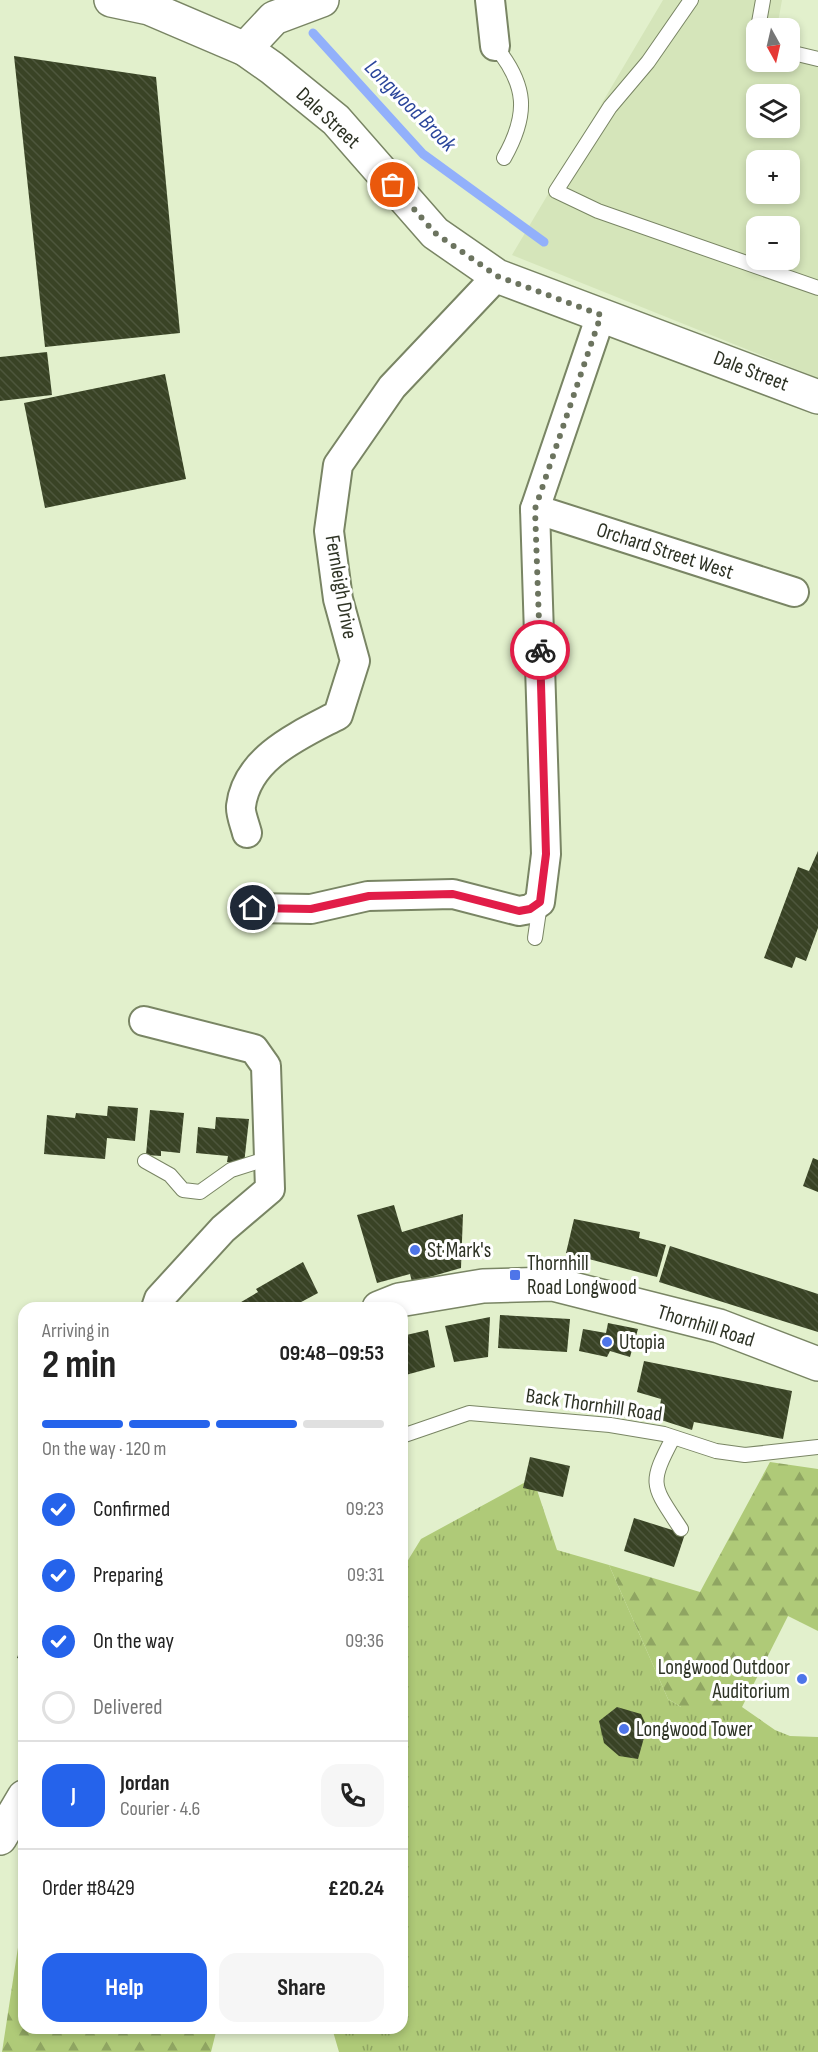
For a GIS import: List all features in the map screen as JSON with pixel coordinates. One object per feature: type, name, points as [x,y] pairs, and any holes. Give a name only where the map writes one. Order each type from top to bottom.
[{"type":"street","name":"Dale Street","points":[[111,0],[149,8],[245,49],[336,120],[435,233],[497,276],[818,397]]},
{"type":"street","points":[[245,49],[274,18],[322,0]]},
{"type":"street","points":[[490,0],[495,46]]},
{"type":"street","name":"Fernleigh Drive","points":[[247,833],[241,807],[254,769],[296,737],[338,715],[355,661],[338,599],[329,531],[338,465],[392,387],[497,276]]},
{"type":"street","points":[[253,908],[311,909],[369,896],[443,894],[453,894],[519,911],[530,909],[540,902],[546,854],[535,509],[601,315]]},
{"type":"street","name":"Orchard Street West","points":[[535,509],[794,592]]},
{"type":"street","points":[[144,1022],[254,1049],[266,1065],[270,1189],[223,1228],[158,1302]]},
{"type":"street","name":"Thornhill Road","points":[[394,1302],[483,1286],[553,1284],[719,1326],[818,1364]]},
{"type":"street","points":[[0,1838],[18,1807]]},
{"type":"lane","points":[[691,0],[648,62],[610,107],[556,190],[597,211],[818,288]]},
{"type":"lane","points":[[760,18],[763,0]]},
{"type":"lane","points":[[495,46],[513,68],[522,110],[518,135],[504,158]]},
{"type":"lane","points":[[800,55],[818,59]]},
{"type":"lane","points":[[535,939],[540,902]]},
{"type":"lane","points":[[145,1161],[170,1175],[183,1190],[200,1192],[231,1170],[269,1158]]},
{"type":"lane","name":"Back Thornhill Road","points":[[408,1434],[470,1413],[610,1425],[673,1438],[716,1451],[745,1455],[818,1447]]},
{"type":"lane","points":[[673,1438],[655,1478],[658,1491],[681,1529]]},
{"type":"shaded area","points":[[663,0],[782,0],[779,18],[746,18],[746,72],[800,72],[800,47],[818,52],[818,378],[512,255]]},
{"type":"green space","points":[[770,1462],[818,1469],[818,1631],[788,1616],[742,1707],[681,1707],[668,1699],[609,1565],[700,1592]]},
{"type":"green space","points":[[533,1478],[557,1550],[609,1565],[668,1699],[681,1707],[742,1707],[775,1730],[790,1736],[818,1737],[818,2052],[339,2052],[334,2034],[408,2034],[408,1560],[421,1539]]},
{"type":"green space","points":[[18,1947],[18,2034],[216,2034],[211,2052],[2,2052]]},
{"type":"building","points":[[14,56],[156,77],[180,333],[45,347]]},
{"type":"building","points":[[47,352],[52,395],[0,401],[0,357]]},
{"type":"building","points":[[165,374],[186,479],[45,508],[24,403]]},
{"type":"building","points":[[818,851],[818,928],[806,961],[796,957],[792,968],[764,958],[798,867],[809,871]]},
{"type":"building","points":[[108,1106],[138,1108],[135,1141],[107,1138],[105,1159],[44,1154],[47,1115],[75,1118],[76,1113],[107,1116]]},
{"type":"building","points":[[150,1110],[184,1113],[180,1153],[161,1151],[161,1156],[146,1155]]},
{"type":"building","points":[[216,1117],[249,1119],[244,1164],[227,1162],[228,1156],[196,1153],[198,1127],[215,1129]]},
{"type":"building","points":[[813,1158],[818,1160],[818,1192],[803,1186]]},
{"type":"building","name":"St Mark's","points":[[394,1205],[402,1232],[463,1214],[461,1268],[412,1282],[410,1274],[377,1283],[357,1215]]},
{"type":"building","points":[[574,1219],[640,1232],[639,1238],[666,1245],[657,1277],[566,1253]]},
{"type":"building","points":[[670,1246],[818,1294],[818,1332],[659,1282]]},
{"type":"building","points":[[303,1262],[318,1293],[301,1302],[241,1302],[258,1292],[256,1289]]},
{"type":"building","points":[[500,1315],[570,1319],[567,1352],[498,1348]]},
{"type":"building","points":[[490,1317],[488,1357],[454,1362],[445,1326]]},
{"type":"building","name":"Utopia","points":[[608,1323],[638,1329],[630,1357],[610,1351],[607,1357],[579,1351],[583,1329],[606,1333]]},
{"type":"building","points":[[428,1330],[435,1367],[408,1374],[408,1335]]},
{"type":"building","points":[[644,1361],[792,1391],[783,1439],[694,1422],[692,1430],[658,1419],[661,1399],[637,1392]]},
{"type":"building","points":[[530,1457],[570,1466],[563,1497],[523,1488]]},
{"type":"building","points":[[634,1518],[685,1534],[674,1567],[624,1551]]},
{"type":"building","points":[[617,1707],[641,1714],[647,1727],[638,1759],[619,1756],[604,1743],[599,1721]]},
{"type":"waterway","name":"Longwood Brook","points":[[313,33],[423,154],[544,242]]},
{"type":"way so far","points":[[393,185],[435,233],[497,276],[601,315],[535,509],[540,650]]},
{"type":"place","name":"St Mark's","points":[[415,1250]]},
{"type":"place","name":"Thornhill Road Longwood","points":[[515,1275]]},
{"type":"place","name":"Utopia","points":[[607,1342]]},
{"type":"place","name":"Longwood Outdoor Auditorium","points":[[802,1679]]},
{"type":"place","name":"Longwood Tower","points":[[624,1729]]},
{"type":"route","points":[[253,908],[311,909],[369,896],[453,894],[519,911],[530,909],[540,902],[546,854],[540,650]]}]
